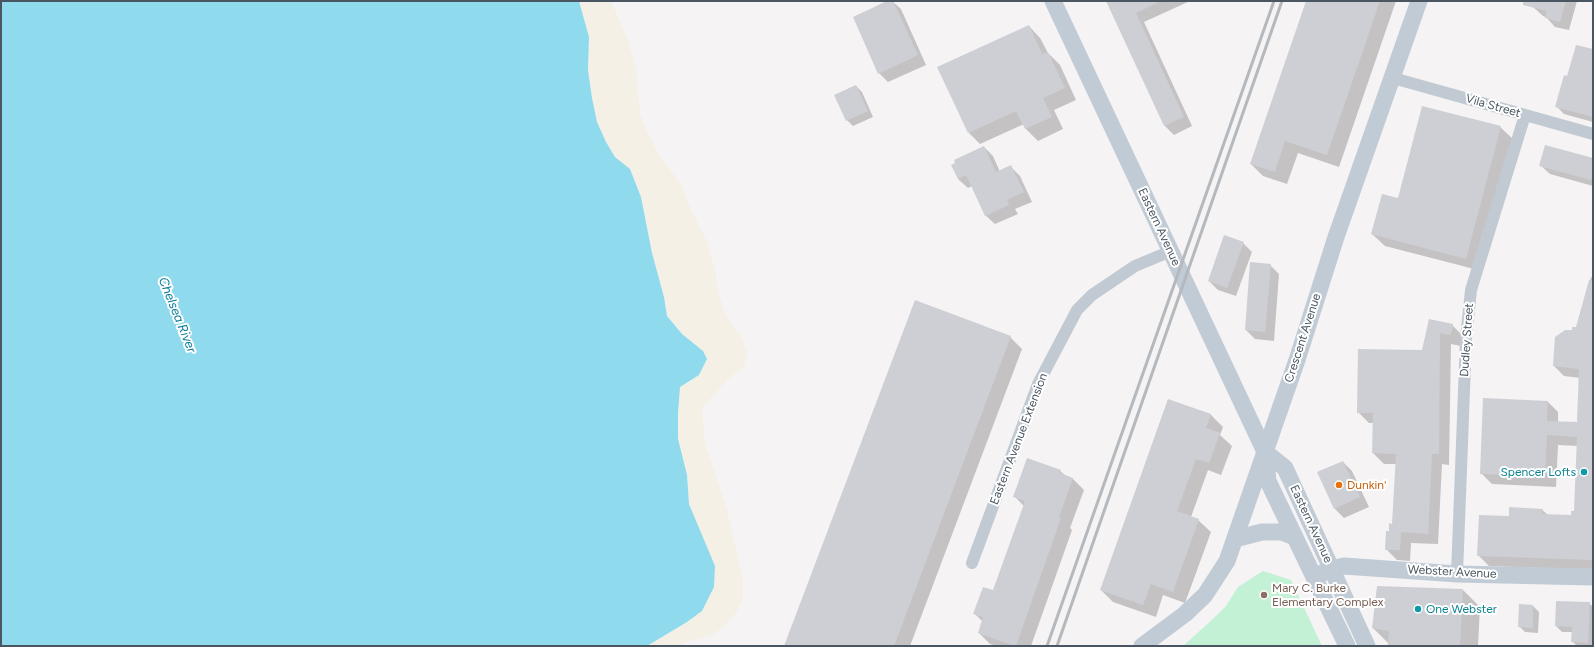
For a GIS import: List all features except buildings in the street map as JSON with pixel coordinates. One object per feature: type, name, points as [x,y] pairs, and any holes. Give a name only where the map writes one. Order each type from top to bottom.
[{"type":"main road","name":"Eastern Avenue","points":[[1053,1],[1265,452],[1268,481],[1347,646]]},
{"type":"main road","name":"Crescent Avenue","points":[[1142,646],[1185,614],[1205,595],[1227,561],[1297,360],[1336,237],[1420,1]]},
{"type":"main road","name":"Eastern Avenue","points":[[1265,452],[1285,468],[1367,646]]},
{"type":"main road","points":[[1235,539],[1262,532],[1282,532],[1295,537]]},
{"type":"main road","name":"Webster Avenue","points":[[1314,577],[1331,569],[1344,566],[1457,574],[1593,577]]},
{"type":"street","name":"Vila Street","points":[[1393,78],[1593,134]]},
{"type":"street","name":"Dudley Street","points":[[1457,574],[1466,338],[1471,290],[1525,115]]},
{"type":"street","name":"Eastern Avenue Extension","points":[[972,563],[1038,384],[1077,310],[1092,295],[1135,266],[1171,251]]},
{"type":"green space","name":"Mary C. Burke Elementary Complex","points":[[1263,571],[1291,580],[1322,646],[1183,646],[1226,606],[1238,587]]},
{"type":"sand","points":[[579,1],[611,1],[629,43],[636,69],[640,114],[658,153],[682,186],[688,203],[707,242],[723,308],[728,320],[741,336],[747,353],[744,367],[727,380],[702,409],[705,443],[727,510],[743,580],[743,599],[736,613],[722,628],[710,636],[683,643],[682,646],[647,646],[687,622],[702,611],[707,548],[689,504],[687,475],[678,439],[678,413],[680,387],[691,382],[703,351],[682,334],[667,316],[664,297],[652,253],[641,197],[630,169],[615,157],[597,122],[588,70],[589,37]]},
{"type":"water","name":"Chelsea River","points":[[1,1],[579,1],[589,37],[588,70],[597,122],[615,157],[630,169],[641,197],[652,253],[664,297],[667,316],[682,334],[703,351],[707,359],[699,375],[680,387],[678,413],[678,439],[687,475],[689,504],[715,566],[714,587],[702,611],[687,622],[647,646],[1,646]]},
{"type":"railway","points":[[1047,646],[1274,1]]},
{"type":"railway","points":[[1057,646],[1282,1]]},
{"type":"place","name":"Spencer Lofts","points":[[1584,472]]},
{"type":"place","name":"Dunkin'","points":[[1339,485]]},
{"type":"place","name":"Mary C. Burke Elementary Complex","points":[[1264,595]]},
{"type":"place","name":"One Webster","points":[[1418,609]]}]
